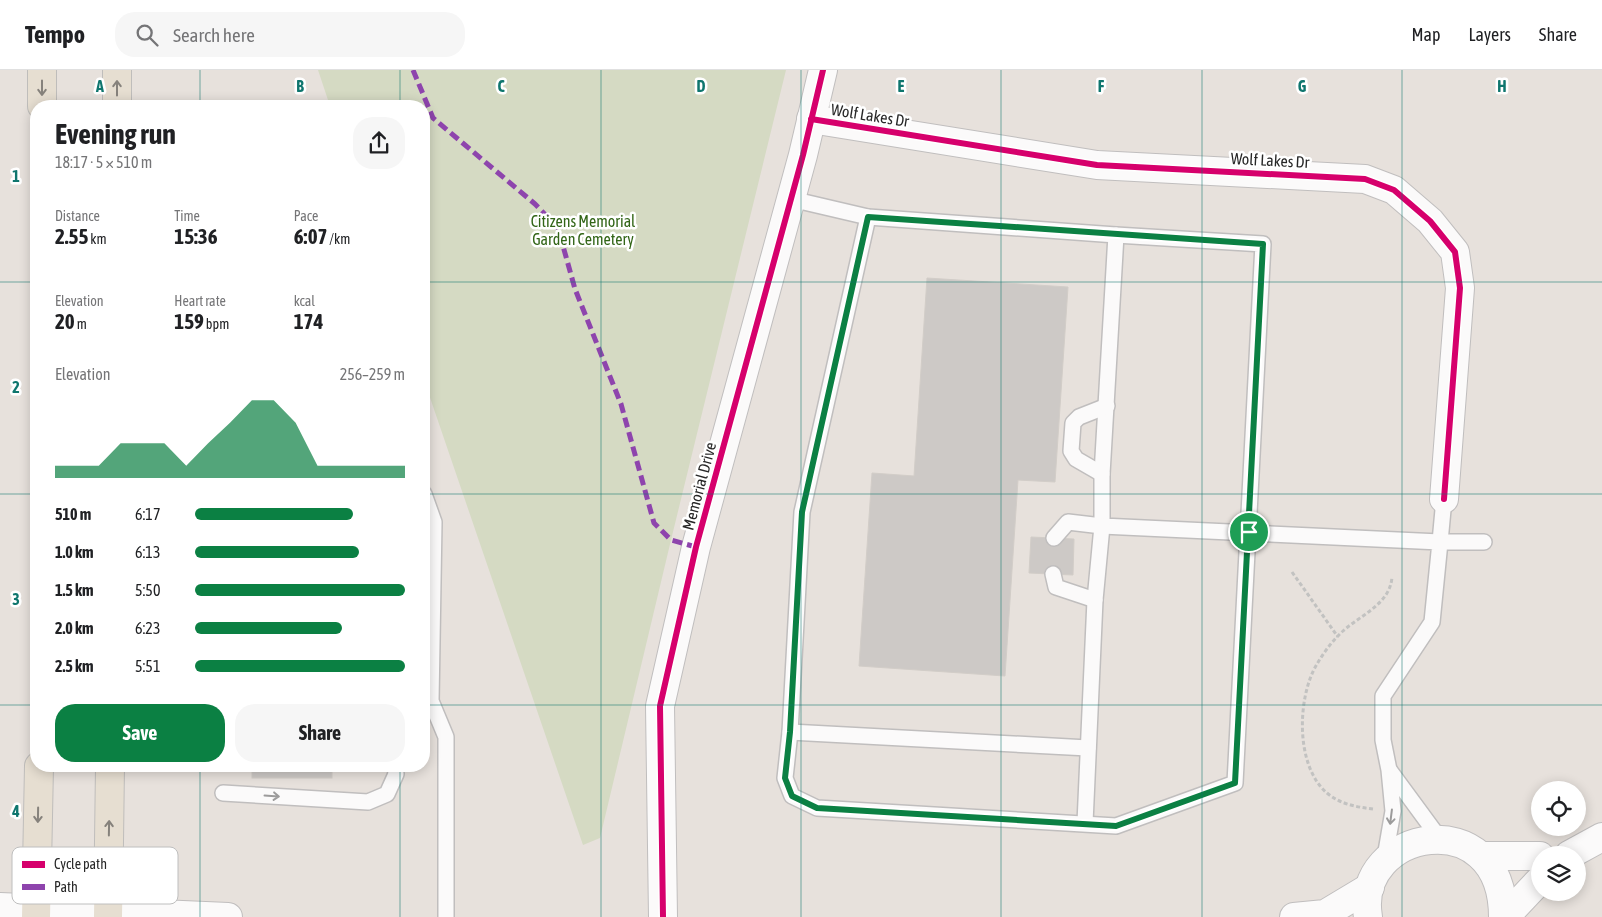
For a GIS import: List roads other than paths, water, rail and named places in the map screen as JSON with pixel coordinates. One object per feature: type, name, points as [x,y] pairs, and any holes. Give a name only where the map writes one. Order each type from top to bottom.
[{"type":"main road","points":[[42,70],[42,100]]},
{"type":"main road","points":[[117,70],[117,100]]},
{"type":"main road","points":[[37,847],[39,772]]},
{"type":"main road","points":[[109,847],[110,772]]},
{"type":"street","name":"Memorial Drive","points":[[663,917],[660,706],[696,547],[791,198],[823,70]]},
{"type":"street","name":"Wolf Lakes Dr","points":[[811,119],[1096,165],[1365,179],[1394,190],[1430,221],[1455,252],[1460,288],[1444,499]]},
{"type":"street","points":[[1585,846],[1602,837]]},
{"type":"street","points":[[1368,917],[1367,909],[1370,887],[1384,864],[1397,851],[1418,841],[1440,839],[1462,844],[1481,856],[1495,874],[1503,896],[1504,917]]},
{"type":"street","points":[[1481,856],[1531,856]]},
{"type":"street","points":[[1294,917],[1325,914],[1370,887]]},
{"type":"street","points":[[1504,917],[1531,889]]},
{"type":"street","points":[[0,906],[36,912],[228,917]]},
{"type":"lane","points":[[791,198],[868,217],[1263,244],[1235,783],[1116,826],[1085,822],[817,808],[792,796],[785,778],[790,732],[802,512],[868,217]]},
{"type":"lane","points":[[1085,822],[1095,600],[1102,526],[1102,474],[1116,235]]},
{"type":"lane","points":[[1102,474],[1076,459],[1071,451],[1073,424],[1079,417],[1107,406]]},
{"type":"lane","points":[[1384,864],[1393,811],[1389,770],[1383,740],[1383,696],[1432,622],[1444,499]]},
{"type":"lane","points":[[430,511],[434,522],[430,624]]},
{"type":"lane","points":[[1054,538],[1068,522],[1102,526],[1440,542],[1484,542]]},
{"type":"lane","points":[[1053,574],[1056,587],[1095,600]]},
{"type":"lane","points":[[430,707],[446,737],[446,917]]},
{"type":"lane","points":[[790,732],[1088,748]]},
{"type":"lane","points":[[1389,770],[1440,839]]},
{"type":"lane","points":[[223,793],[368,802],[387,794],[396,772]]},
{"type":"park label","name":"Citizens Memorial Garden Cemetery","points":[[583,230]]}]
